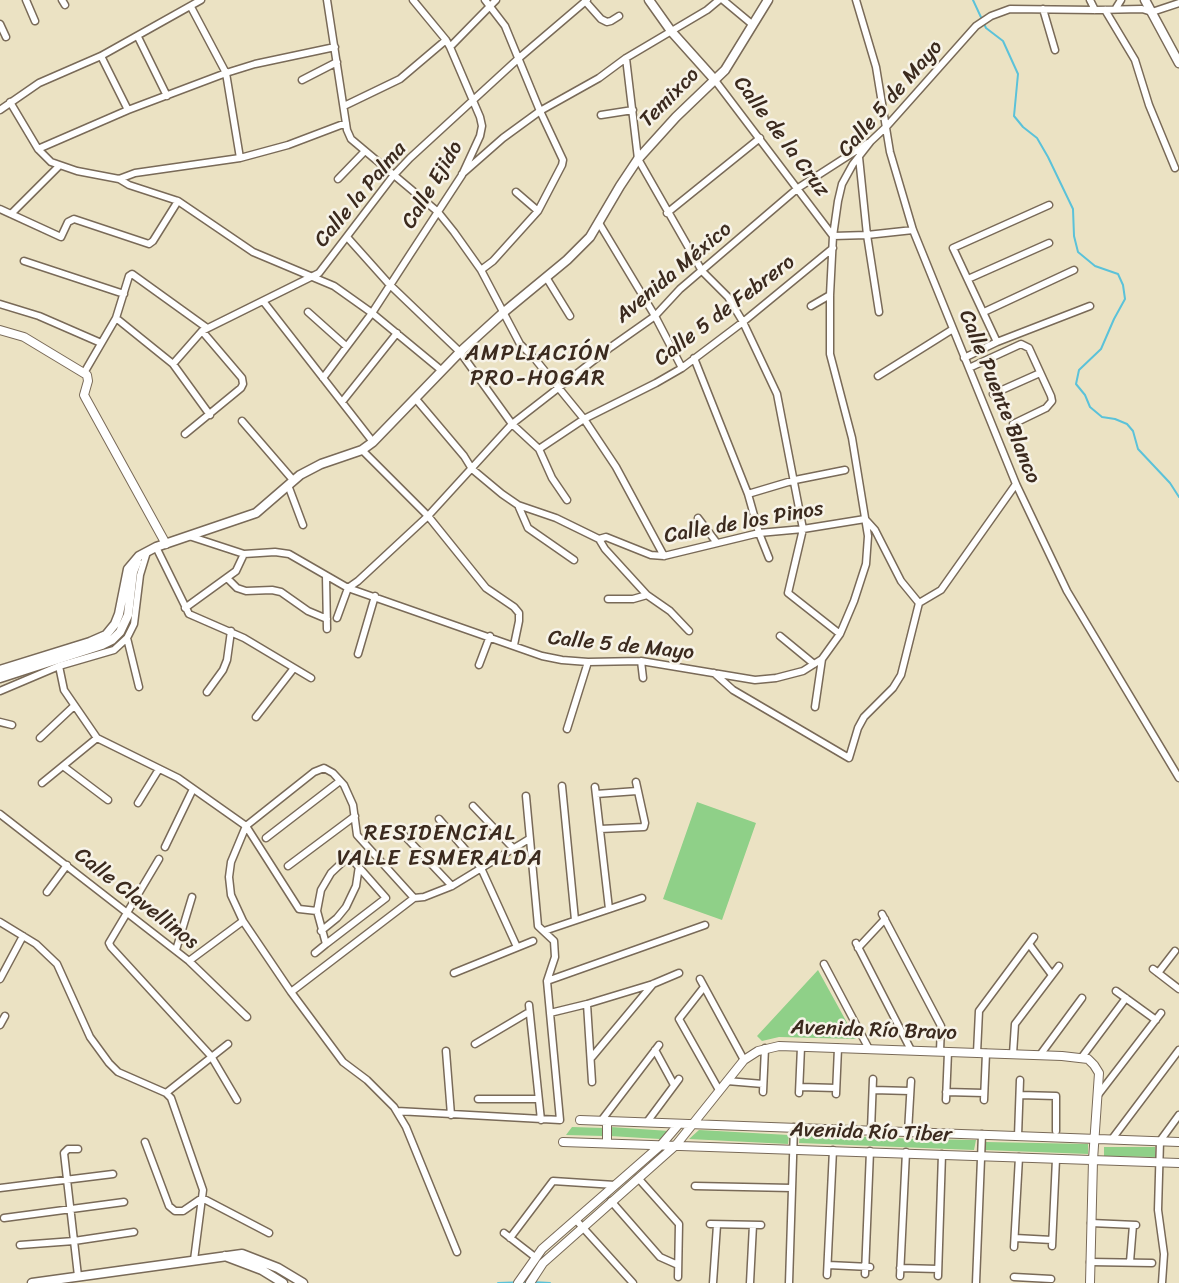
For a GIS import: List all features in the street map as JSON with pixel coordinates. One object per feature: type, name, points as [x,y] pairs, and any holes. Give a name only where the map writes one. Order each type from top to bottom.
[{"type":"main road","name":"Calle de la Cruz","points":[[649,0],[671,31],[714,79]]},
{"type":"main road","name":"Temixco","points":[[143,554],[156,547],[256,513],[290,483],[321,464],[362,450],[372,442],[460,352],[590,237],[638,159],[650,144],[725,70],[768,0]]},
{"type":"main road","points":[[1145,0],[1179,63]]},
{"type":"main road","points":[[0,670],[106,635],[115,624],[119,614],[128,569],[143,554]]},
{"type":"main road","points":[[0,678],[112,640],[120,632],[128,615],[133,572],[143,554]]},
{"type":"main road","points":[[32,1283],[242,1254],[278,1268],[303,1283]]},
{"type":"main road","points":[[225,1256],[262,1270],[283,1283]]},
{"type":"street","points":[[27,0],[35,21]]},
{"type":"street","points":[[0,111],[39,83],[101,56],[201,0]]},
{"type":"street","points":[[327,0],[346,123],[351,139],[438,212],[481,270],[520,344],[584,419],[616,468],[664,556]]},
{"type":"street","name":"Calle Ejido","points":[[323,378],[372,313],[438,212],[462,175],[480,136],[482,126],[450,47],[413,0]]},
{"type":"street","points":[[481,270],[493,261],[538,211],[563,160],[505,26],[484,0]]},
{"type":"street","points":[[450,47],[496,0]]},
{"type":"street","points":[[462,175],[503,138],[540,111],[599,78],[626,58],[721,0],[753,26]]},
{"type":"street","name":"Calle Puente Blanco","points":[[856,0],[876,67],[890,152],[913,230],[1016,484],[1067,591],[1179,778]]},
{"type":"street","points":[[1090,0],[1095,10]]},
{"type":"street","points":[[1116,8],[1120,0]]},
{"type":"street","points":[[586,1],[601,19],[607,22],[619,16]]},
{"type":"street","name":"Calle la Palma","points":[[173,363],[204,329],[319,273],[393,176],[519,58],[586,1]]},
{"type":"street","points":[[1055,50],[1043,9],[1105,10],[1116,8],[1142,9],[1152,12],[1179,3]]},
{"type":"street","points":[[191,7],[226,73],[240,158]]},
{"type":"street","name":"Calle 5 de Mayo","points":[[188,536],[244,554],[275,552],[289,554],[348,588],[542,656],[588,662],[641,661],[756,680],[776,678],[803,670],[814,664],[822,659],[840,634],[854,601],[866,564],[868,536],[852,438],[830,354],[833,236],[842,184],[871,141],[976,26],[991,16],[1010,9],[1043,9]]},
{"type":"street","points":[[1105,10],[1136,60],[1149,105],[1175,168]]},
{"type":"street","points":[[0,24],[6,37]]},
{"type":"street","points":[[138,37],[167,96]]},
{"type":"street","points":[[344,106],[400,79],[446,40]]},
{"type":"street","points":[[38,149],[128,110],[226,73],[266,61],[335,47]]},
{"type":"street","points":[[101,56],[128,110]]},
{"type":"street","points":[[626,58],[638,159],[702,271],[728,297],[744,322],[777,394],[803,529],[788,593],[840,634]]},
{"type":"street","points":[[302,80],[337,62]]},
{"type":"street","name":"Calle de la Cruz","points":[[714,79],[833,236]]},
{"type":"street","points":[[10,102],[38,149],[47,159],[59,166],[119,179],[129,185],[178,201],[253,252],[334,285],[441,370]]},
{"type":"street","points":[[601,115],[633,110]]},
{"type":"street","points":[[119,179],[135,173],[240,158],[288,145],[346,123]]},
{"type":"street","points":[[667,213],[760,138]]},
{"type":"street","name":"Avenida México","points":[[348,588],[428,516],[512,424],[655,316],[680,289],[798,188],[871,141]]},
{"type":"street","points":[[338,179],[365,151]]},
{"type":"street","points":[[859,157],[867,235],[879,312]]},
{"type":"street","points":[[11,214],[59,166]]},
{"type":"street","points":[[516,192],[538,211]]},
{"type":"street","points":[[0,209],[61,237],[68,222],[74,219],[149,244],[178,201]]},
{"type":"street","points":[[997,342],[953,248],[1049,205]]},
{"type":"street","points":[[599,223],[655,316],[682,368]]},
{"type":"street","points":[[833,236],[913,230]]},
{"type":"street","points":[[347,237],[389,284],[460,352],[512,424],[539,449],[552,478],[567,500]]},
{"type":"street","points":[[968,279],[1049,243]]},
{"type":"street","name":"Calle 5 de Febrero","points":[[539,449],[584,419],[682,368],[744,322],[833,248]]},
{"type":"street","points":[[24,261],[124,294]]},
{"type":"street","points":[[984,312],[1074,270]]},
{"type":"street","points":[[84,373],[116,318],[129,276],[132,274],[204,329],[242,378],[241,388],[185,434]]},
{"type":"street","points":[[546,277],[570,316]]},
{"type":"street","points":[[811,306],[830,295]]},
{"type":"street","points":[[263,301],[372,442]]},
{"type":"street","points":[[0,304],[39,316],[101,343]]},
{"type":"street","points":[[964,357],[1090,306]]},
{"type":"street","points":[[308,312],[346,346]]},
{"type":"street","points":[[116,318],[173,363],[210,415]]},
{"type":"street","points":[[878,376],[953,329]]},
{"type":"street","points":[[0,330],[24,337],[84,373],[88,381],[85,397],[166,544]]},
{"type":"street","points":[[342,402],[397,333]]},
{"type":"street","points":[[969,368],[1001,352],[1024,344],[1029,348],[1051,396],[1049,405],[1013,424]]},
{"type":"street","points":[[694,358],[748,494],[769,558]]},
{"type":"street","points":[[993,394],[1040,373]]},
{"type":"street","name":"Calle de los Pinos","points":[[415,398],[464,456],[472,469],[518,505],[556,518],[599,539],[606,537],[651,555],[675,555],[759,533],[865,519]]},
{"type":"street","points":[[242,421],[290,483],[303,525]]},
{"type":"street","points":[[362,450],[428,516],[486,588],[519,613],[514,645]]},
{"type":"street","points":[[748,494],[795,480],[845,470]]},
{"type":"street","points":[[714,673],[733,690],[849,758],[858,728],[864,717],[893,688],[901,675],[919,603],[940,590],[1016,484]]},
{"type":"street","points":[[518,505],[528,528],[574,560]]},
{"type":"street","points":[[698,518],[717,543]]},
{"type":"street","name":"Calle 5 de Mayo","points":[[865,519],[875,530],[901,580],[919,603]]},
{"type":"street","points":[[599,539],[605,549],[647,595],[670,611],[689,630]]},
{"type":"street","points":[[156,547],[189,614],[231,631],[311,678]]},
{"type":"street","points":[[0,691],[59,666],[114,650],[127,638],[134,624],[143,554]]},
{"type":"street","points":[[185,608],[236,571],[244,554]]},
{"type":"street","points":[[326,576],[327,629]]},
{"type":"street","points":[[227,578],[237,588],[246,591],[281,592],[308,611],[327,619]]},
{"type":"street","points":[[338,618],[348,588]]},
{"type":"street","points":[[608,599],[633,599],[647,595]]},
{"type":"street","points":[[358,654],[375,596]]},
{"type":"street","points":[[207,692],[223,670],[227,660],[231,631]]},
{"type":"street","points":[[479,665],[490,636]]},
{"type":"street","points":[[780,636],[814,664]]},
{"type":"street","points":[[127,638],[139,687]]},
{"type":"street","points":[[815,707],[822,659]]},
{"type":"street","points":[[641,661],[643,678]]},
{"type":"street","points":[[567,729],[588,662]]},
{"type":"street","points":[[59,666],[64,690],[97,738],[193,789],[246,826],[299,909],[317,911]]},
{"type":"street","points":[[256,717],[294,668]]},
{"type":"street","points":[[40,738],[74,706]]},
{"type":"street","points":[[0,722],[12,725]]},
{"type":"street","points":[[42,783],[97,738]]},
{"type":"street","points":[[63,766],[108,800]]},
{"type":"street","points":[[414,898],[357,835],[353,805],[333,772],[324,768],[314,772],[246,826],[231,862],[228,877],[231,895],[243,921],[291,992],[343,1062],[367,1080],[397,1112],[406,1127],[457,1252]]},
{"type":"street","points":[[138,803],[159,769]]},
{"type":"street","points":[[266,838],[340,781]]},
{"type":"street","points":[[600,829],[644,827],[636,782]]},
{"type":"street","points":[[562,786],[575,920]]},
{"type":"street","points":[[165,847],[193,789]]},
{"type":"street","points":[[609,909],[596,790],[637,790]]},
{"type":"street","points":[[397,1112],[560,1120],[547,981],[555,957],[554,941],[538,926],[526,796]]},
{"type":"street","points":[[473,806],[513,848]]},
{"type":"street","name":"Calle Clavellinos","points":[[0,814],[176,950],[247,1017]]},
{"type":"street","points":[[288,867],[355,816]]},
{"type":"street","points":[[439,819],[481,868],[517,947]]},
{"type":"street","points":[[399,830],[452,886]]},
{"type":"street","points":[[291,992],[414,898],[452,886],[529,839]]},
{"type":"street","points":[[315,953],[326,945],[386,898],[349,856],[331,873],[321,890],[317,911],[326,945]]},
{"type":"street","points":[[159,859],[109,943],[211,1056],[237,1100]]},
{"type":"street","points":[[47,892],[67,865]]},
{"type":"street","points":[[321,931],[346,907],[356,886],[359,866]]},
{"type":"street","points":[[176,950],[192,897]]},
{"type":"street","points":[[544,931],[642,898]]},
{"type":"street","points":[[911,1050],[857,945],[883,917],[941,1026],[946,1100]]},
{"type":"street","points":[[189,961],[243,921]]},
{"type":"street","points":[[0,922],[36,944],[57,964],[90,1037],[109,1063],[129,1077],[166,1092],[171,1098],[203,1190],[194,1260]]},
{"type":"street","points":[[547,981],[705,925]]},
{"type":"street","points":[[0,979],[23,936]]},
{"type":"street","points":[[977,1053],[979,1011],[1034,938]]},
{"type":"street","points":[[454,973],[533,941]]},
{"type":"street","points":[[1029,944],[1052,975]]},
{"type":"street","points":[[1175,951],[1156,971],[1179,989]]},
{"type":"street","points":[[824,964],[869,1049]]},
{"type":"street","points":[[1013,1054],[1015,1024],[1059,966]]},
{"type":"street","points":[[550,1013],[652,984],[679,973]]},
{"type":"street","points":[[700,979],[744,1060]]},
{"type":"street","points":[[592,1057],[652,984]]},
{"type":"street","points":[[704,987],[679,1019],[719,1090]]},
{"type":"street","points":[[1116,991],[1156,1020]]},
{"type":"street","points":[[1040,1055],[1082,998]]},
{"type":"street","points":[[1090,1283],[1093,1160],[1099,1072],[1094,1065],[1082,1057],[1126,998]]},
{"type":"street","points":[[586,1004],[592,1057],[592,1082]]},
{"type":"street","points":[[475,1044],[529,1009],[541,1120]]},
{"type":"street","points":[[1098,1095],[1161,1013]]},
{"type":"street","points":[[0,1025],[5,1017]]},
{"type":"street","points":[[166,1092],[228,1044]]},
{"type":"street","name":"Avenida Río Bravo","points":[[518,1283],[542,1249],[611,1201],[676,1145],[744,1060],[765,1048],[779,1046],[1082,1057]]},
{"type":"street","points":[[801,1047],[800,1090],[836,1091],[838,1048]]},
{"type":"street","points":[[607,1143],[604,1121],[657,1048],[674,1085]]},
{"type":"street","points":[[763,1092],[765,1048]]},
{"type":"street","points":[[1112,1140],[1179,1050]]},
{"type":"street","points":[[446,1052],[451,1115]]},
{"type":"street","points":[[946,1092],[984,1096],[986,1053]]},
{"type":"street","points":[[647,1122],[679,1079]]},
{"type":"street","points":[[871,1130],[873,1079]]},
{"type":"street","points":[[1018,1136],[1020,1080]]},
{"type":"street","points":[[909,1131],[910,1081]]},
{"type":"street","points":[[727,1082],[763,1084]]},
{"type":"street","points":[[873,1089],[910,1091]]},
{"type":"street","points":[[1020,1095],[1056,1095],[1056,1131]]},
{"type":"street","points":[[478,1099],[538,1099]]},
{"type":"street","points":[[1162,1283],[1164,1254],[1158,1210],[1164,1163],[1160,1141],[1179,1115]]},
{"type":"street","name":"Avenida Río Tiber","points":[[580,1120],[1175,1142]]},
{"type":"street","name":"Avenida Río Bravo","points":[[532,1279],[543,1263],[615,1185],[661,1145],[680,1124]]},
{"type":"street","points":[[789,1283],[794,1128]]},
{"type":"street","points":[[976,1283],[982,1134]]},
{"type":"street","points":[[146,1142],[170,1206],[175,1211],[183,1212],[202,1197]]},
{"type":"street","name":"Avenida Río Tiber","points":[[563,1142],[906,1152],[1179,1164]]},
{"type":"street","points":[[78,1149],[68,1149],[64,1153],[78,1276]]},
{"type":"street","points":[[827,1275],[833,1150]]},
{"type":"street","points":[[828,1265],[867,1269],[870,1151]]},
{"type":"street","points":[[900,1276],[906,1152]]},
{"type":"street","points":[[900,1268],[938,1273],[942,1154]]},
{"type":"street","points":[[1014,1247],[1019,1157]]},
{"type":"street","points":[[1015,1238],[1052,1243],[1056,1159]]},
{"type":"street","points":[[0,1188],[113,1174]]},
{"type":"street","points":[[639,1178],[679,1224],[678,1277]]},
{"type":"street","points":[[535,1257],[507,1235],[553,1181],[615,1185]]},
{"type":"street","points":[[695,1186],[792,1188]]},
{"type":"street","points":[[202,1197],[269,1233]]},
{"type":"street","points":[[611,1201],[660,1257],[678,1265]]},
{"type":"street","points":[[4,1218],[124,1202]]},
{"type":"street","points":[[1091,1223],[1135,1225],[1130,1262]]},
{"type":"street","points":[[579,1224],[633,1283]]},
{"type":"street","points":[[713,1283],[713,1225],[757,1225],[750,1283]]},
{"type":"street","points":[[20,1245],[134,1232]]},
{"type":"street","points":[[1090,1262],[1152,1263]]},
{"type":"street","points":[[1014,1277],[1052,1278]]},
{"type":"green space","points":[[697,802],[756,823],[722,920],[663,899]]},
{"type":"green space","points":[[818,970],[856,1039],[779,1037],[762,1041],[757,1036]]},
{"type":"green space","points":[[572,1127],[604,1128],[604,1136],[566,1135]]},
{"type":"green space","points":[[611,1127],[669,1131],[660,1139],[610,1136]]},
{"type":"green space","points":[[699,1130],[789,1135],[788,1144],[689,1139]]},
{"type":"green space","points":[[800,1134],[976,1140],[974,1150],[799,1143]]},
{"type":"green space","points":[[986,1142],[1088,1144],[1088,1154],[985,1150]]},
{"type":"green space","points":[[1104,1147],[1155,1147],[1155,1157],[1104,1156]]},
{"type":"waterway","points":[[973,0],[986,28],[1003,41],[1018,74],[1014,116],[1037,138],[1073,209],[1074,236],[1078,252],[1095,266],[1118,274],[1123,285],[1125,299],[1101,349],[1079,370],[1076,384],[1085,395],[1090,407],[1102,417],[1127,424],[1133,431],[1138,449],[1170,483],[1179,497]]},
{"type":"waterway","points":[[498,1283],[527,1282]]},
{"type":"waterway","points":[[532,1282],[550,1283]]},
{"type":"district","name":"AMPLIACIÓN PRO-HOGAR","points":[[538,366]]},
{"type":"district","name":"RESIDENCIAL VALLE ESMERALDA","points":[[440,846]]}]
